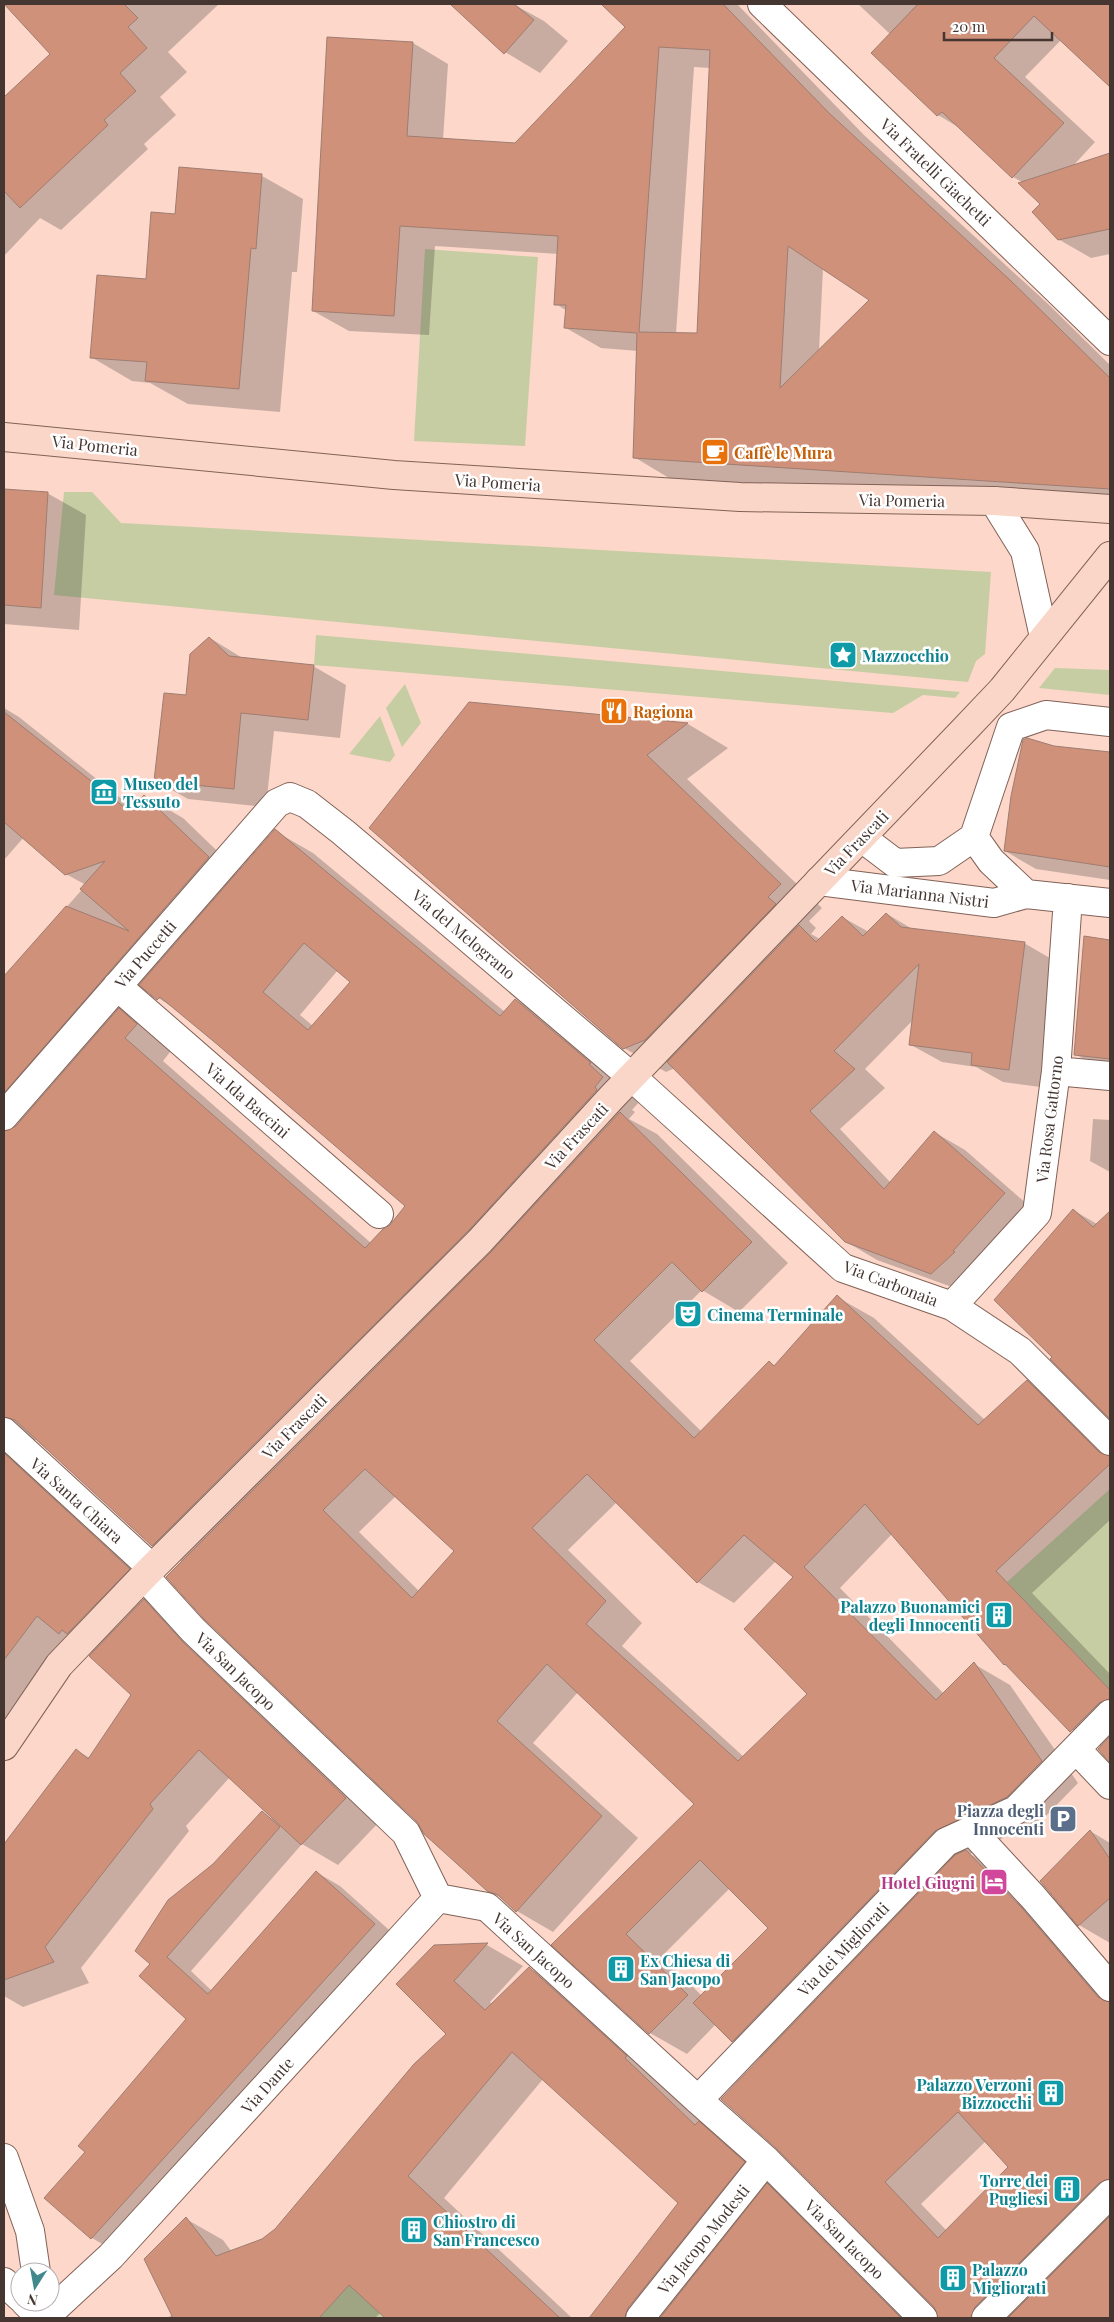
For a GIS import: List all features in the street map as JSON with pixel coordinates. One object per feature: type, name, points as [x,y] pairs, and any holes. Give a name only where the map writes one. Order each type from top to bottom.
[{"type":"street","name":"Via Fratelli Giachetti","points":[[762,4],[1110,341]]},
{"type":"street","name":"Via Pomeria","points":[[4,437],[422,477],[740,497],[994,501],[1110,509]]},
{"type":"street","points":[[994,501],[1025,551],[1044,637]]},
{"type":"street","name":"Via Frascati","points":[[4,1746],[58,1665],[148,1572],[480,1241],[1002,690],[1110,556]]},
{"type":"street","points":[[862,838],[895,863],[939,861],[974,837],[1011,727],[1046,715],[1110,722]]},
{"type":"street","name":"Via Puccetti","points":[[4,1116],[276,803],[290,797]]},
{"type":"street","name":"Via del Melograno","points":[[290,797],[307,804],[343,832],[633,1078]]},
{"type":"street","points":[[974,837],[991,862],[1026,894]]},
{"type":"street","name":"Via Marianna Nistri","points":[[819,881],[994,903],[1026,894],[1110,903]]},
{"type":"street","name":"Via Rosa Gattorno","points":[[952,1306],[1037,1213],[1056,1071],[1068,898]]},
{"type":"street","name":"Via Ida Baccini","points":[[117,986],[379,1214]]},
{"type":"street","points":[[1056,1071],[1110,1076]]},
{"type":"street","name":"Via Carbonaia","points":[[633,1078],[842,1268],[952,1306],[1020,1351],[1110,1441]]},
{"type":"street","name":"Via Santa Chiara","points":[[4,1432],[148,1572]]},
{"type":"street","name":"Via San Jacopo","points":[[148,1572],[193,1630],[406,1833],[438,1898],[487,1907],[766,2160]]},
{"type":"street","name":"Via dei Migliorati","points":[[698,2100],[946,1842],[1016,1810],[1110,1714]]},
{"type":"street","points":[[1076,1749],[1110,1785]]},
{"type":"street","points":[[972,1831],[1033,1897],[1110,1987]]},
{"type":"street","name":"Via Dante","points":[[43,2318],[95,2272],[438,1898]]},
{"type":"street","name":"Via Jacopo Modesti","points":[[640,2318],[766,2160]]},
{"type":"street","name":"Via San Iacopo","points":[[766,2160],[923,2318]]},
{"type":"street","points":[[6,2169],[30,2232],[34,2262]]},
{"type":"street","points":[[986,2318],[1110,2194]]},
{"type":"green space","points":[[425,249],[538,257],[525,446],[414,441]]},
{"type":"green space","points":[[64,492],[92,492],[121,523],[991,572],[985,654],[976,661],[968,682],[54,595]]},
{"type":"green space","points":[[316,635],[960,692],[955,698],[923,695],[893,713],[314,665]]},
{"type":"green space","points":[[1055,668],[1110,670],[1110,695],[1039,688]]},
{"type":"green space","points":[[405,684],[421,723],[402,747],[386,708]]},
{"type":"green space","points":[[380,716],[395,755],[390,762],[349,754]]},
{"type":"green space","points":[[1110,1489],[1110,1690],[1007,1582]]},
{"type":"green space","points":[[349,2285],[385,2318],[319,2318]]},
{"type":"building","points":[[4,4],[124,4],[138,18],[128,27],[147,48],[120,73],[136,91],[104,120],[108,125],[20,208],[4,191],[4,97],[50,54]]},
{"type":"building","points":[[450,4],[514,4],[534,20],[504,54]]},
{"type":"building","points":[[601,4],[723,4],[829,113],[1011,281],[1110,378],[1110,489],[633,458],[637,333],[564,328],[566,305],[554,305],[558,236],[400,226],[394,316],[312,311],[327,37],[413,42],[407,136],[515,143],[625,27]],"holes":[[[659,47],[710,50],[697,333],[639,332]],[[788,246],[869,300],[780,388]]]},
{"type":"building","points":[[918,4],[1110,4],[1110,87],[1034,16],[994,58],[1064,123],[1012,178],[942,112],[937,116],[871,53]]},
{"type":"building","points":[[1110,153],[1110,229],[1058,240],[1032,212],[1040,204],[1018,183]]},
{"type":"building","points":[[179,167],[262,174],[256,249],[251,248],[239,389],[145,381],[147,362],[90,358],[97,275],[146,279],[151,212],[175,214]]},
{"type":"building","points":[[4,489],[48,492],[41,608],[4,605]]},
{"type":"building","points":[[209,637],[229,656],[314,665],[308,720],[241,713],[234,789],[154,781],[164,693],[186,695],[190,654]]},
{"type":"building","points":[[469,702],[688,723],[647,755],[781,884],[768,897],[776,904],[645,1040],[623,1049],[369,828]]},
{"type":"building","points":[[4,712],[129,811],[144,795],[209,857],[4,1093],[4,976],[66,906],[129,931],[80,889],[105,861],[65,875],[4,822]]},
{"type":"building","points":[[1027,738],[1054,746],[1110,752],[1110,867],[1004,851],[1011,796],[1023,740]]},
{"type":"building","points":[[275,829],[500,1016],[515,999],[591,1063],[589,1064],[603,1077],[595,1087],[597,1090],[469,1230],[152,1546],[15,1420],[4,1417],[4,1131],[16,1126],[119,1008],[137,1024],[125,1038],[365,1248],[383,1229],[390,1225],[405,1206],[218,1045],[160,997],[157,1000],[139,985]],"holes":[[[304,943],[350,982],[308,1030],[263,992]]]},
{"type":"building","points":[[886,913],[901,927],[1025,942],[1009,1070],[971,1065],[972,1053],[909,1045],[919,964],[834,1051],[855,1069],[810,1111],[884,1189],[934,1131],[1005,1193],[953,1251],[955,1252],[931,1274],[845,1242],[667,1062],[799,925],[816,942],[842,916],[863,936]]},
{"type":"building","points":[[1084,936],[1110,940],[1110,1059],[1074,1055]]},
{"type":"building","points":[[620,1112],[752,1242],[702,1292],[672,1262],[594,1340],[694,1438],[769,1361],[774,1366],[837,1295],[978,1425],[1027,1380],[1099,1452],[1110,1456],[1110,1464],[996,1571],[1110,1690],[1110,1699],[1099,1703],[1070,1732],[1004,1665],[865,1504],[804,1567],[936,1700],[974,1662],[1042,1761],[1007,1797],[935,1831],[732,2042],[693,2003],[768,1928],[700,1860],[626,1934],[688,1995],[649,2034],[551,1945],[694,1804],[547,1664],[497,1721],[602,1816],[516,1912],[498,1895],[487,1891],[424,1834],[417,1822],[204,1619],[166,1577],[491,1252]],"holes":[[[365,1469],[454,1551],[412,1598],[323,1510]],[[587,1474],[697,1583],[744,1535],[793,1577],[744,1629],[807,1694],[738,1761],[586,1624],[606,1601],[532,1528]]]},
{"type":"building","points":[[1073,1209],[1093,1227],[1110,1211],[1110,1419],[1050,1359],[1052,1357],[994,1300]]},
{"type":"building","points":[[4,1453],[130,1569],[67,1634],[62,1630],[59,1634],[37,1616],[4,1660]]},
{"type":"building","points":[[144,1599],[182,1641],[346,1798],[301,1845],[199,1750],[150,1804],[153,1809],[45,1947],[54,1962],[4,1980],[4,1844],[76,1749],[88,1759],[131,1695],[89,1656]]},
{"type":"building","points":[[1110,1736],[1110,1763],[1098,1749]]},
{"type":"building","points":[[262,1811],[280,1827],[167,1957],[208,1994],[316,1871],[375,1924],[91,2239],[44,2198],[85,2152],[78,2146],[186,2019],[139,1976],[150,1964],[135,1951],[168,1900],[213,1864]]},
{"type":"building","points":[[1090,1830],[1110,1859],[1110,1898],[1078,1926],[1040,1881]]},
{"type":"building","points":[[966,1850],[1021,1907],[1098,1997],[1110,2002],[1110,2179],[1099,2183],[975,2307],[971,2318],[938,2318],[934,2307],[777,2149],[721,2099],[955,1855]],"holes":[[[958,2112],[1008,2167],[938,2238],[885,2182]]]},
{"type":"building","points":[[488,1943],[454,1981],[485,2010],[529,1967],[627,2056],[625,2058],[695,2125],[699,2121],[745,2162],[628,2308],[625,2318],[589,2318],[678,2203],[512,2052],[408,2176],[560,2318],[385,2318],[349,2285],[319,2318],[173,2318],[144,2259],[186,2217],[216,2256],[262,2239],[275,2229],[414,2064],[446,2034],[396,1984],[434,1945]]},
{"type":"building","points":[[767,2183],[901,2318],[660,2318]]},
{"type":"building","points":[[1110,2216],[1110,2318],[1008,2318]]},
{"type":"place","name":"Caffè le Mura","points":[[715,452]]},
{"type":"place","name":"Mazzocchio","points":[[843,655]]},
{"type":"place","name":"Ragiona","points":[[614,711]]},
{"type":"place","name":"Museo del Tessuto","points":[[104,792]]},
{"type":"place","name":"Cinema Terminale","points":[[688,1314]]},
{"type":"place","name":"Palazzo Buonamici degli Innocenti","points":[[999,1615]]},
{"type":"place","name":"Piazza degli Innocenti","points":[[1063,1819]]},
{"type":"place","name":"Hotel Giugni","points":[[994,1882]]},
{"type":"place","name":"Ex Chiesa di San Jacopo","points":[[621,1969]]},
{"type":"place","name":"Palazzo Verzoni Bizzocchi","points":[[1051,2093]]},
{"type":"place","name":"Torre dei Pugliesi","points":[[1067,2189]]},
{"type":"place","name":"Chiostro di San Francesco","points":[[414,2230]]},
{"type":"place","name":"Palazzo Migliorati","points":[[953,2278]]}]
